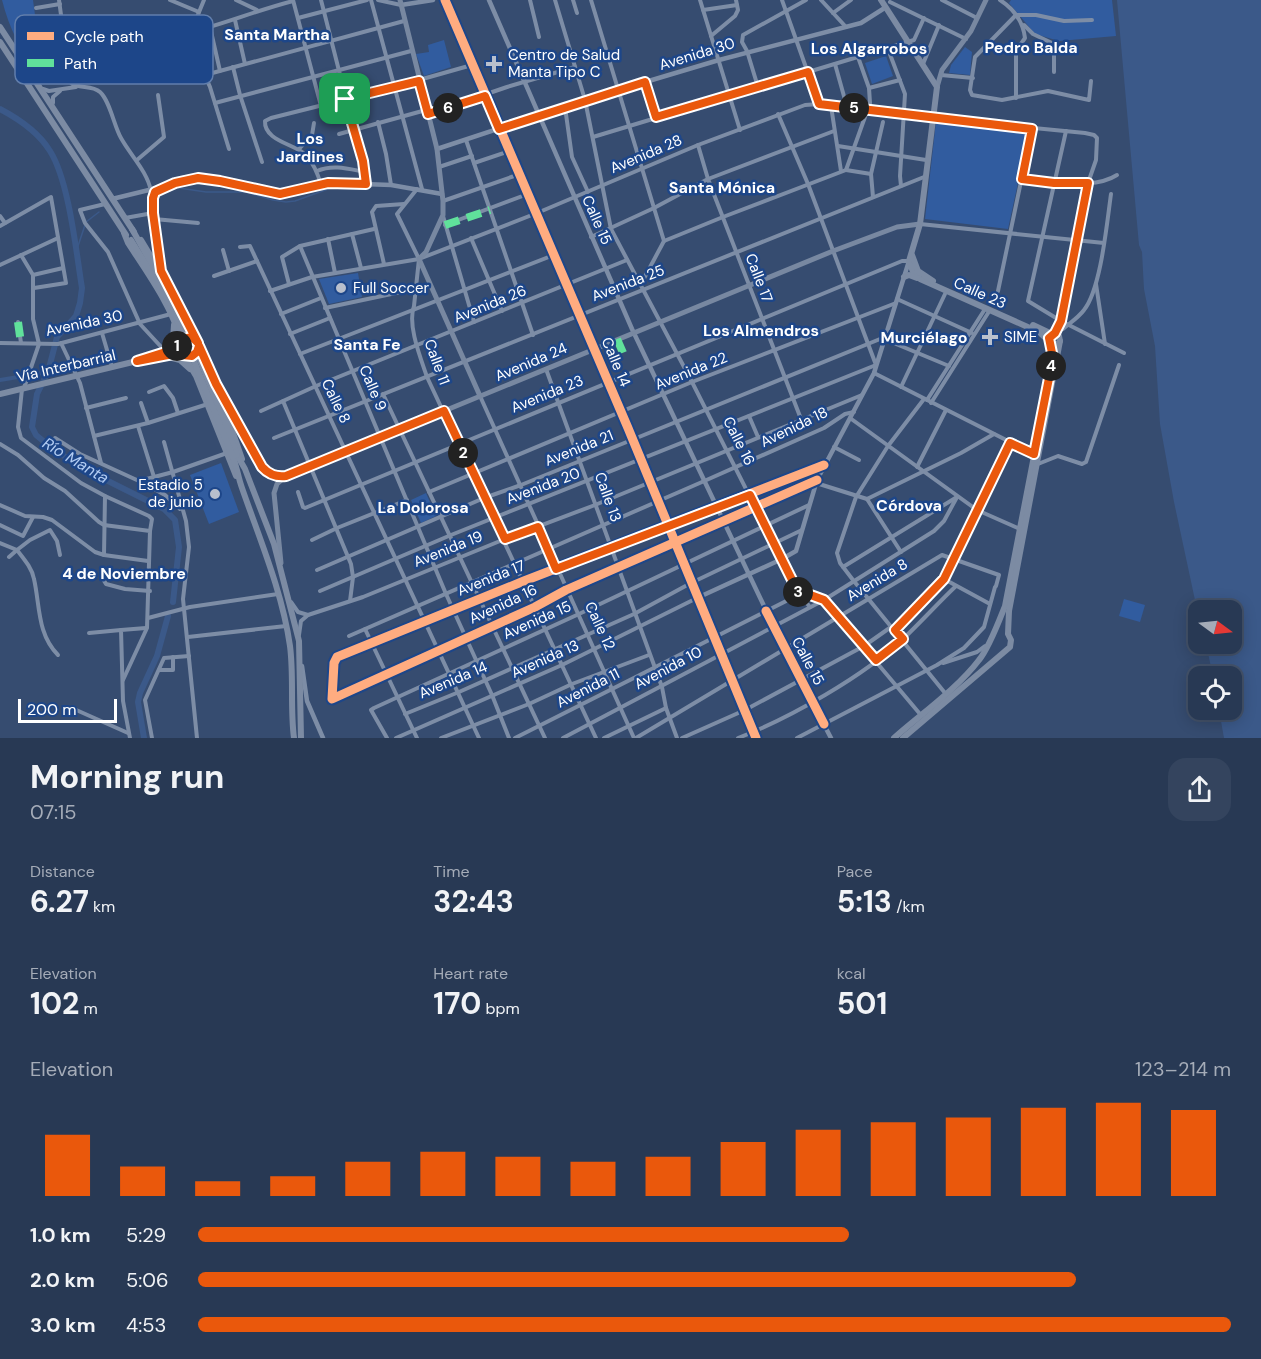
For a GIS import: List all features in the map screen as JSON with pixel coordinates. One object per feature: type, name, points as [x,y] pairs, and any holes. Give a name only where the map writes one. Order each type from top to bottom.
[{"type":"main road","points":[[881,0],[887,4],[937,87]]},
{"type":"main road","points":[[920,279],[913,272],[912,260],[920,224],[926,160],[937,87],[940,75],[966,39],[986,0]]},
{"type":"main road","points":[[400,3],[437,148],[442,197],[443,215],[426,252],[419,259]]},
{"type":"main road","points":[[0,27],[15,50]]},
{"type":"main road","points":[[0,42],[15,65]]},
{"type":"main road","points":[[27,84],[124,233],[171,315],[178,330],[180,349],[196,376],[232,455],[245,469]]},
{"type":"main road","points":[[38,84],[112,200],[161,271],[216,384],[264,469],[274,476],[286,476]]},
{"type":"main road","name":"Avenida 24","points":[[286,476],[833,251],[897,227],[920,224]]},
{"type":"main road","points":[[132,229],[187,327],[263,543],[286,626],[301,738]]},
{"type":"main road","points":[[124,233],[131,240],[172,307],[232,455]]},
{"type":"main road","name":"Calle 12","points":[[419,259],[480,396]]},
{"type":"main road","name":"Calle 23","points":[[912,260],[921,273],[934,281],[1053,333]]},
{"type":"main road","name":"Calle 23","points":[[904,277],[909,275],[920,279],[988,309],[1039,332],[1049,342]]},
{"type":"main road","points":[[171,315],[174,335],[163,353],[180,360],[196,376]]},
{"type":"main road","points":[[894,738],[974,667],[1005,606],[1053,358],[1049,338],[1053,333],[1059,336],[1060,340],[1009,611],[1008,634],[1011,645],[1009,650],[903,738]]},
{"type":"main road","points":[[180,344],[189,337],[198,344],[197,352],[192,356],[183,354]]},
{"type":"main road","points":[[1049,342],[1054,345],[1060,340]]},
{"type":"main road","name":"Vía Interbarrial","points":[[0,394],[112,368],[172,350],[180,344]]},
{"type":"main road","name":"Vía Interbarrial","points":[[163,353],[183,354]]},
{"type":"main road","points":[[216,384],[265,519],[289,599],[299,645],[294,738]]},
{"type":"main road","points":[[280,568],[274,493],[278,484],[286,476]]},
{"type":"main road","points":[[990,639],[999,631],[1008,634]]},
{"type":"main road","points":[[990,639],[994,652],[1003,653]]},
{"type":"street","points":[[170,0],[199,12]]},
{"type":"street","points":[[198,15],[204,0]]},
{"type":"street","points":[[236,0],[258,10]]},
{"type":"street","points":[[248,14],[255,0]]},
{"type":"street","points":[[321,0],[337,69],[363,161],[366,184]]},
{"type":"street","points":[[298,18],[369,0],[387,57],[420,189]]},
{"type":"street","points":[[378,0],[400,3],[433,0]]},
{"type":"street","name":"Calle 14","points":[[445,0],[580,314],[756,738]]},
{"type":"street","name":"Calle 15","points":[[489,0],[619,300],[773,626],[831,738]]},
{"type":"street","points":[[530,0],[539,37]]},
{"type":"street","name":"Calle 16","points":[[555,0],[585,100],[611,228],[717,430],[799,594],[812,606]]},
{"type":"street","points":[[573,0],[577,13]]},
{"type":"street","points":[[591,0],[664,242]]},
{"type":"street","points":[[700,0],[740,129]]},
{"type":"street","points":[[782,0],[819,104]]},
{"type":"street","points":[[758,87],[742,37],[745,33],[806,0]]},
{"type":"street","points":[[821,0],[846,27]]},
{"type":"street","points":[[833,14],[851,0]]},
{"type":"street","points":[[942,0],[977,18]]},
{"type":"street","points":[[1000,0],[1031,33],[1054,44],[1054,72]]},
{"type":"street","points":[[213,26],[258,10],[293,1],[321,106]]},
{"type":"street","points":[[36,8],[59,2]]},
{"type":"street","points":[[703,10],[736,3],[737,13],[711,36]]},
{"type":"street","points":[[887,4],[924,18],[966,39]]},
{"type":"street","name":"Avenida 30","points":[[437,148],[747,51],[861,23],[887,4]]},
{"type":"street","points":[[1091,81],[1089,100],[1042,90],[1016,98],[998,100],[973,96],[970,92],[975,57],[1016,15],[1036,15],[1064,21],[1092,20]]},
{"type":"street","points":[[593,136],[909,42],[914,40],[924,18]]},
{"type":"street","points":[[235,20],[245,64]]},
{"type":"street","points":[[213,73],[404,21]]},
{"type":"street","points":[[1016,98],[1016,51],[1025,38],[1023,23]]},
{"type":"street","points":[[923,64],[939,25]]},
{"type":"street","points":[[1025,38],[1040,38]]},
{"type":"street","points":[[213,40],[220,71]]},
{"type":"street","points":[[888,49],[905,94],[901,186]]},
{"type":"street","points":[[215,103],[313,75],[411,51]]},
{"type":"street","points":[[843,170],[870,99],[869,88],[858,57]]},
{"type":"street","points":[[835,64],[847,107]]},
{"type":"street","points":[[321,184],[317,171],[307,156],[270,133],[265,126],[266,121],[472,65]]},
{"type":"street","points":[[233,67],[262,162]]},
{"type":"street","points":[[339,134],[485,96],[575,67]]},
{"type":"street","points":[[940,75],[973,78]]},
{"type":"street","points":[[869,88],[900,80]]},
{"type":"street","points":[[645,82],[656,117]]},
{"type":"street","points":[[71,84],[96,90],[102,95],[121,138],[137,160],[151,190],[161,271]]},
{"type":"street","points":[[208,84],[229,149]]},
{"type":"street","points":[[40,87],[49,92],[79,87]]},
{"type":"street","points":[[54,108],[53,97],[61,90]]},
{"type":"street","points":[[137,160],[164,137],[158,95]]},
{"type":"street","name":"Avenida 28","points":[[270,291],[312,277],[419,259],[805,105],[819,104],[868,109],[1096,136],[1098,141],[1096,160],[1088,183]]},
{"type":"street","points":[[831,106],[843,170]]},
{"type":"street","points":[[565,107],[572,157],[588,192]]},
{"type":"street","points":[[778,114],[808,184],[876,365]]},
{"type":"street","points":[[378,122],[386,154],[390,185]]},
{"type":"street","points":[[873,198],[871,174],[883,122]]},
{"type":"street","points":[[299,149],[312,135],[314,123]]},
{"type":"street","points":[[998,291],[1032,129]]},
{"type":"street","points":[[591,237],[654,208],[708,179],[834,131]]},
{"type":"street","points":[[1066,131],[1028,301],[1068,325],[1124,353]]},
{"type":"street","points":[[466,140],[534,334]]},
{"type":"street","name":"Calle 17","points":[[698,146],[708,179],[801,419]]},
{"type":"street","points":[[837,146],[926,160]]},
{"type":"street","points":[[474,164],[510,151]]},
{"type":"street","points":[[439,167],[472,156]]},
{"type":"street","points":[[317,171],[336,167],[365,172]]},
{"type":"street","points":[[640,284],[664,242],[723,216],[843,170],[871,174]]},
{"type":"street","points":[[112,200],[190,179],[205,179],[280,194],[335,183],[390,185],[420,189],[442,197],[482,188],[520,174]]},
{"type":"street","points":[[1022,179],[1055,183],[1088,183],[1109,180],[1117,175]]},
{"type":"street","name":"Avenida 25","points":[[273,438],[465,363],[580,314],[924,177]]},
{"type":"street","points":[[1053,333],[1061,321],[1088,183]]},
{"type":"street","points":[[152,204],[155,192],[166,186]]},
{"type":"street","points":[[419,259],[397,216],[398,212],[420,189]]},
{"type":"street","points":[[445,225],[528,194]]},
{"type":"street","points":[[1063,329],[1084,311],[1088,304],[1104,243],[1111,194]]},
{"type":"street","points":[[0,216],[2,225],[51,197],[65,284],[34,288]]},
{"type":"street","points":[[105,204],[80,210],[86,225],[108,252],[140,324],[163,353]]},
{"type":"street","points":[[384,264],[371,214],[375,208],[405,204]]},
{"type":"street","points":[[124,218],[153,213]]},
{"type":"street","points":[[443,215],[474,322]]},
{"type":"street","points":[[154,219],[198,223]]},
{"type":"street","points":[[920,224],[1104,243]]},
{"type":"street","points":[[289,284],[282,257],[300,246],[374,229]]},
{"type":"street","points":[[352,234],[361,268]]},
{"type":"street","points":[[0,265],[58,238]]},
{"type":"street","points":[[328,238],[335,273]]},
{"type":"street","points":[[471,238],[502,312]]},
{"type":"street","name":"Calle 8","points":[[240,247],[250,246],[479,738]]},
{"type":"street","name":"Calle 9","points":[[300,246],[509,738]]},
{"type":"street","points":[[223,250],[229,271]]},
{"type":"street","points":[[21,255],[33,275],[33,320],[40,344],[24,388],[18,427],[21,438],[86,486],[152,519],[148,561],[150,591],[147,627],[123,680]]},
{"type":"street","points":[[300,354],[554,255]]},
{"type":"street","name":"Calle 11","points":[[419,259],[411,313],[416,346],[427,377],[505,539],[596,738]]},
{"type":"street","name":"Avenida 26","points":[[261,411],[316,386],[627,260]]},
{"type":"street","points":[[782,559],[796,551],[816,481],[874,373],[904,277],[912,260]]},
{"type":"street","name":"Avenida 23","points":[[298,492],[303,508],[649,364],[902,261],[912,260]]},
{"type":"street","points":[[214,276],[257,261]]},
{"type":"street","points":[[33,275],[63,268]]},
{"type":"street","points":[[1096,280],[1105,344]]},
{"type":"street","points":[[326,308],[416,289]]},
{"type":"street","points":[[901,387],[945,294]]},
{"type":"street","points":[[281,314],[321,297]]},
{"type":"street","points":[[897,301],[973,333]]},
{"type":"street","name":"Avenida 22","points":[[429,492],[569,432],[897,301]]},
{"type":"street","points":[[945,693],[843,567],[838,558],[837,548],[856,497],[888,446],[928,401],[988,309]]},
{"type":"street","name":"Avenida 30","points":[[0,344],[60,344],[171,315]]},
{"type":"street","points":[[290,334],[330,318]]},
{"type":"street","points":[[1060,340],[1063,329],[1061,321]]},
{"type":"street","points":[[18,322],[21,343]]},
{"type":"street","points":[[102,333],[112,368]]},
{"type":"street","points":[[928,401],[949,366],[973,333]]},
{"type":"street","points":[[885,338],[949,366]]},
{"type":"street","name":"Avenida 21","points":[[317,570],[484,498],[885,338]]},
{"type":"street","points":[[60,344],[78,376],[101,463]]},
{"type":"street","name":"Avenida 20","points":[[320,591],[426,545],[686,443],[876,365]]},
{"type":"street","points":[[1037,465],[1058,456],[1085,464],[1119,365]]},
{"type":"street","name":"Calle 13","points":[[546,368],[662,687],[666,708],[677,738]]},
{"type":"street","points":[[874,373],[1034,454]]},
{"type":"street","points":[[149,392],[164,386],[173,398],[178,414]]},
{"type":"street","points":[[383,394],[545,738]]},
{"type":"street","name":"Avenida 19","points":[[308,615],[405,580],[595,505],[863,394]]},
{"type":"street","name":"Calle 12","points":[[480,396],[556,569],[635,738]]},
{"type":"street","points":[[87,408],[126,398]]},
{"type":"street","points":[[283,401],[348,556],[353,577],[350,601]]},
{"type":"street","points":[[141,403],[148,423]]},
{"type":"street","points":[[93,436],[138,426],[208,404]]},
{"type":"street","points":[[917,467],[946,410]]},
{"type":"street","name":"Avenida 18","points":[[349,636],[704,482],[824,428],[844,414],[854,412]]},
{"type":"street","points":[[749,416],[758,437]]},
{"type":"street","points":[[850,418],[957,497],[977,510],[1020,529]]},
{"type":"street","points":[[138,426],[154,477]]},
{"type":"street","points":[[816,481],[867,499],[924,472],[994,434]]},
{"type":"street","points":[[55,438],[80,454],[165,495],[183,512]]},
{"type":"street","points":[[164,442],[186,521],[190,551],[183,592],[197,738]]},
{"type":"street","points":[[682,738],[745,710],[893,629],[944,579],[1010,443]]},
{"type":"street","points":[[0,444],[65,491],[104,525],[150,531]]},
{"type":"street","points":[[834,447],[859,460]]},
{"type":"street","points":[[139,481],[232,455]]},
{"type":"street","name":"Avenida 17","points":[[334,699],[331,696],[334,663],[337,657],[524,581],[824,465]]},
{"type":"street","name":"Avenida 16","points":[[334,699],[535,607],[566,590],[816,481]]},
{"type":"street","points":[[104,555],[105,496]]},
{"type":"street","points":[[843,567],[957,497]]},
{"type":"street","name":"Avenida 10","points":[[563,738],[824,600],[939,527],[957,497]]},
{"type":"street","points":[[867,499],[901,552]]},
{"type":"street","points":[[312,540],[407,500]]},
{"type":"street","points":[[0,505],[16,513],[43,516],[52,520],[88,549],[104,555],[148,561]]},
{"type":"street","name":"Avenida 15","points":[[387,738],[371,710],[809,505]]},
{"type":"street","points":[[23,536],[33,516]]},
{"type":"street","points":[[0,525],[30,540]]},
{"type":"street","name":"Avenida 14","points":[[405,714],[634,614],[691,583],[802,530]]},
{"type":"street","points":[[9,557],[30,540],[48,531],[52,531],[60,555]]},
{"type":"street","points":[[0,543],[18,550],[30,568],[34,578],[42,628],[50,646],[58,655]]},
{"type":"street","name":"Avenida 8","points":[[635,738],[945,555],[955,558]]},
{"type":"street","points":[[937,665],[964,648],[980,633],[985,624],[999,575],[955,558]]},
{"type":"street","name":"Avenida 13","points":[[396,738],[562,665],[782,559]]},
{"type":"street","points":[[105,571],[103,579],[106,584],[125,589],[150,591]]},
{"type":"street","points":[[944,579],[990,604]]},
{"type":"street","points":[[738,738],[812,702],[876,660],[903,639],[956,586]]},
{"type":"street","points":[[148,618],[184,608],[278,594]]},
{"type":"street","points":[[799,594],[811,595],[824,600],[920,714]]},
{"type":"street","name":"Avenida 11","points":[[515,738],[799,594]]},
{"type":"street","points":[[811,595],[814,599],[812,606]]},
{"type":"street","points":[[289,599],[298,612],[308,615],[300,623],[299,645],[307,701],[323,738]]},
{"type":"street","points":[[188,637],[286,626]]},
{"type":"street","points":[[89,633],[147,627]]},
{"type":"street","points":[[365,629],[417,738]]},
{"type":"street","points":[[122,630],[123,701],[130,736]]},
{"type":"street","points":[[797,738],[926,670],[977,652],[990,639]]},
{"type":"street","points":[[441,738],[649,655]]},
{"type":"street","points":[[152,738],[145,700],[164,658],[189,656]]},
{"type":"street","points":[[159,670],[173,670],[172,657]]},
{"type":"street","points":[[604,738],[666,708]]},
{"type":"street","points":[[74,709],[130,736]]},
{"type":"shaded area","points":[[2,0],[33,0],[35,15],[15,15],[15,37]]},
{"type":"shaded area","points":[[1011,0],[1112,0],[1116,36],[1059,41],[1035,34],[1009,3]]},
{"type":"shaded area","points":[[1117,0],[1261,0],[1261,738],[1224,738],[1221,720],[1242,720],[1242,666],[1211,666],[1208,654],[1242,654],[1242,600],[1195,600],[1160,424],[1155,346],[1144,289],[1142,252],[1139,245]]},
{"type":"shaded area","points":[[444,40],[451,67],[424,76],[416,54],[429,52],[428,45]]},
{"type":"shaded area","points":[[965,47],[972,52],[970,75],[949,73],[951,65]]},
{"type":"shaded area","points":[[886,56],[893,76],[872,84],[865,63]]},
{"type":"shaded area","points":[[936,122],[1029,132],[1008,229],[925,219]]},
{"type":"shaded area","name":"Full Soccer","points":[[358,273],[362,297],[329,304],[319,279]]},
{"type":"shaded area","name":"Estadio 5 de junio","points":[[221,463],[239,512],[209,524],[190,475]]},
{"type":"shaded area","points":[[426,493],[436,516],[421,523],[411,500]]},
{"type":"shaded area","points":[[1124,599],[1145,605],[1140,622],[1119,616]]},
{"type":"waterway","name":"Río Manta","points":[[0,109],[34,132],[45,144],[57,164],[71,217],[82,288],[76,316],[57,337],[48,372],[37,394],[32,427],[36,435],[54,450],[92,473],[164,509],[175,520],[179,547],[173,602]]},
{"type":"waterway","points":[[162,189],[172,187],[206,192],[246,192],[286,202],[328,189]]},
{"type":"waterway","points":[[76,252],[86,222],[99,212]]},
{"type":"waterway","points":[[0,380],[48,372]]},
{"type":"waterway","name":"Río Manta","points":[[144,738],[138,702],[157,656],[168,616]]},
{"type":"marked path","points":[[445,225],[490,210]]},
{"type":"marked path","points":[[18,322],[21,343]]},
{"type":"marked path","points":[[617,339],[624,355]]},
{"type":"cycle path","points":[[445,0],[628,428],[756,738]]},
{"type":"cycle path","points":[[817,480],[566,590],[535,607],[332,699],[334,663],[337,657],[524,581],[824,465]]},
{"type":"cycle path","points":[[766,611],[824,724]]},
{"type":"place","name":"Centro de Salud Manta Tipo C","points":[[494,64]]},
{"type":"place","name":"Full Soccer","points":[[341,288]]},
{"type":"place","name":"SIME","points":[[990,337]]},
{"type":"place","name":"Estadio 5 de junio","points":[[215,494]]},
{"type":"district","name":"Santa Martha","points":[[277,34]]},
{"type":"district","name":"Pedro Balda","points":[[1031,47]]},
{"type":"district","name":"Los Algarrobos","points":[[869,48]]},
{"type":"district","name":"Los Jardines","points":[[310,147]]},
{"type":"district","name":"Santa Mónica","points":[[722,187]]},
{"type":"district","name":"Los Almendros","points":[[761,330]]},
{"type":"district","name":"Murciélago","points":[[924,337]]},
{"type":"district","name":"Santa Fe","points":[[367,344]]},
{"type":"district","name":"Córdova","points":[[909,505]]},
{"type":"district","name":"La Dolorosa","points":[[423,507]]},
{"type":"district","name":"4 de Noviembre","points":[[124,573]]},
{"type":"route","points":[[808,72],[819,104],[1032,129],[1022,179],[1054,183],[1088,183],[1061,321],[1055,333],[1049,338],[1053,358],[1034,454],[1010,443],[944,579],[895,630],[903,639],[876,660],[824,600],[805,593],[799,594],[750,495],[556,569],[538,527],[505,539],[444,411],[286,476],[274,476],[262,467],[216,384],[199,346],[197,352],[192,356],[170,354],[137,361],[172,350],[189,337],[198,343],[161,271],[153,213],[153,194],[166,186],[198,178],[280,194],[328,183],[366,184],[363,161],[345,99],[419,81],[428,114],[485,96],[499,129],[645,82],[656,117],[808,72]]}]
